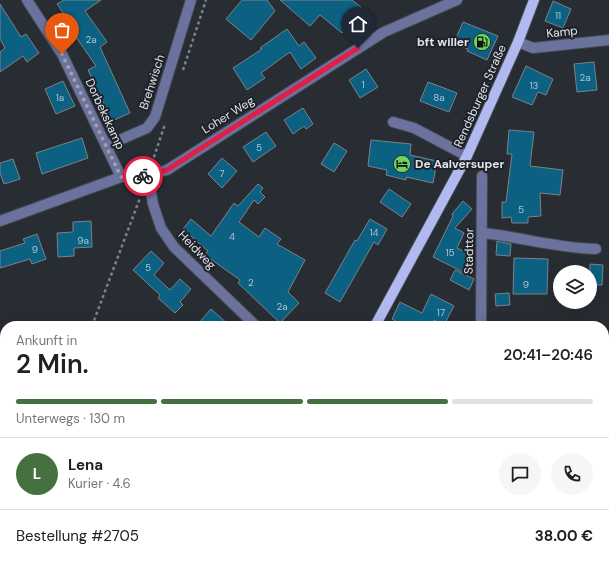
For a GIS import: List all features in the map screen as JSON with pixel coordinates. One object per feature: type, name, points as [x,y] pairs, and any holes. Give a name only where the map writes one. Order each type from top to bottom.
[{"type":"main road","name":"Rendsburger Straße","points":[[378,321],[467,156],[518,42],[534,0]]},
{"type":"street","name":"Dorbekskamp","points":[[27,0],[62,54],[121,177]]},
{"type":"street","name":"Brehwisch","points":[[106,146],[147,128],[155,117],[191,0]]},
{"type":"street","name":"Loher Weg","points":[[0,221],[121,177],[148,175],[167,170],[384,32],[457,0]]},
{"type":"street","name":"Kamp","points":[[518,42],[533,48],[609,40]]},
{"type":"street","points":[[393,122],[414,128],[467,156]]},
{"type":"street","name":"Heidweg","points":[[148,175],[153,204],[161,228],[174,247],[251,321]]},
{"type":"street","name":"Stadttor","points":[[481,321],[482,176]]},
{"type":"street","points":[[482,232],[518,237],[569,248],[596,249]]},
{"type":"building","points":[[64,0],[101,0],[85,11],[107,42],[100,47],[130,113],[112,121],[88,70],[96,66],[76,37],[78,35],[57,4]]},
{"type":"building","points":[[242,0],[267,0],[275,11],[251,40],[226,19]]},
{"type":"building","points":[[280,0],[352,0],[362,8],[342,33],[320,15],[310,26]]},
{"type":"building","points":[[553,1],[571,9],[563,28],[545,21]]},
{"type":"building","points":[[0,4],[21,37],[26,34],[39,53],[27,62],[23,56],[0,72],[0,52],[5,48],[0,39]]},
{"type":"building","points":[[463,22],[498,36],[487,60],[454,43]]},
{"type":"building","points":[[287,29],[299,46],[304,42],[316,58],[301,69],[290,52],[261,73],[265,78],[247,90],[233,68],[262,49],[260,48]]},
{"type":"building","points":[[594,62],[597,90],[577,92],[574,64]]},
{"type":"building","points":[[526,66],[553,79],[546,95],[538,92],[532,105],[512,97]]},
{"type":"building","points":[[366,69],[378,87],[360,98],[349,80]]},
{"type":"building","points":[[63,81],[75,106],[56,114],[45,89]]},
{"type":"building","points":[[428,82],[457,93],[449,112],[420,101]]},
{"type":"building","points":[[303,108],[313,124],[306,129],[304,126],[293,134],[284,120]]},
{"type":"building","points":[[509,130],[534,132],[530,166],[563,170],[560,195],[540,193],[541,216],[528,217],[528,223],[512,223],[511,217],[502,218],[502,202],[506,202],[512,154],[507,154]]},
{"type":"building","points":[[266,132],[276,146],[253,162],[243,147]]},
{"type":"building","points":[[82,138],[88,158],[42,174],[36,153]]},
{"type":"building","name":"De Aalversuper","points":[[371,140],[411,144],[410,155],[437,161],[433,183],[406,177],[406,180],[386,175],[387,170],[368,166]]},
{"type":"building","points":[[334,143],[347,151],[334,172],[321,164]]},
{"type":"building","points":[[222,158],[237,171],[222,188],[208,174]]},
{"type":"building","points":[[13,159],[20,179],[4,184],[0,173],[0,163]]},
{"type":"building","points":[[258,184],[263,188],[260,192],[265,197],[258,204],[254,200],[239,222],[259,237],[265,228],[281,239],[277,244],[305,260],[288,292],[299,303],[282,321],[278,321],[238,283],[240,280],[205,255],[208,251],[183,229],[191,219],[211,236],[234,203],[238,206]]},
{"type":"building","points":[[389,189],[411,204],[402,217],[380,202]]},
{"type":"building","points":[[463,201],[472,209],[455,228],[464,233],[457,248],[471,255],[463,272],[433,257],[453,216],[452,214]]},
{"type":"building","points":[[370,219],[387,229],[378,245],[374,242],[340,302],[325,293],[355,240],[357,241]]},
{"type":"building","points":[[91,221],[92,247],[74,248],[74,256],[58,257],[57,233],[73,232],[73,222]]},
{"type":"building","points":[[37,234],[46,259],[32,264],[30,259],[0,268],[0,251],[25,243],[23,239]]},
{"type":"building","points":[[497,241],[511,244],[510,256],[496,255]]},
{"type":"building","points":[[151,251],[164,263],[154,275],[170,290],[180,279],[191,289],[180,302],[183,305],[175,313],[158,298],[160,295],[133,270]]},
{"type":"building","points":[[514,258],[548,259],[547,294],[513,294]]},
{"type":"building","points":[[590,264],[603,265],[602,285],[597,285],[597,265]]},
{"type":"building","points":[[455,270],[474,279],[469,290],[450,280]]},
{"type":"building","points":[[509,293],[510,305],[496,306],[495,294]]},
{"type":"building","points":[[431,294],[454,306],[446,321],[396,321],[392,319],[400,302],[422,313]]},
{"type":"building","points":[[211,309],[224,321],[200,321]]},
{"type":"way so far","points":[[62,54],[121,177],[143,176]]},
{"type":"place","name":"bft willer","points":[[482,42]]},
{"type":"place","name":"De Aalversuper","points":[[402,164]]},
{"type":"route","points":[[143,176],[167,170],[358,48]]}]
